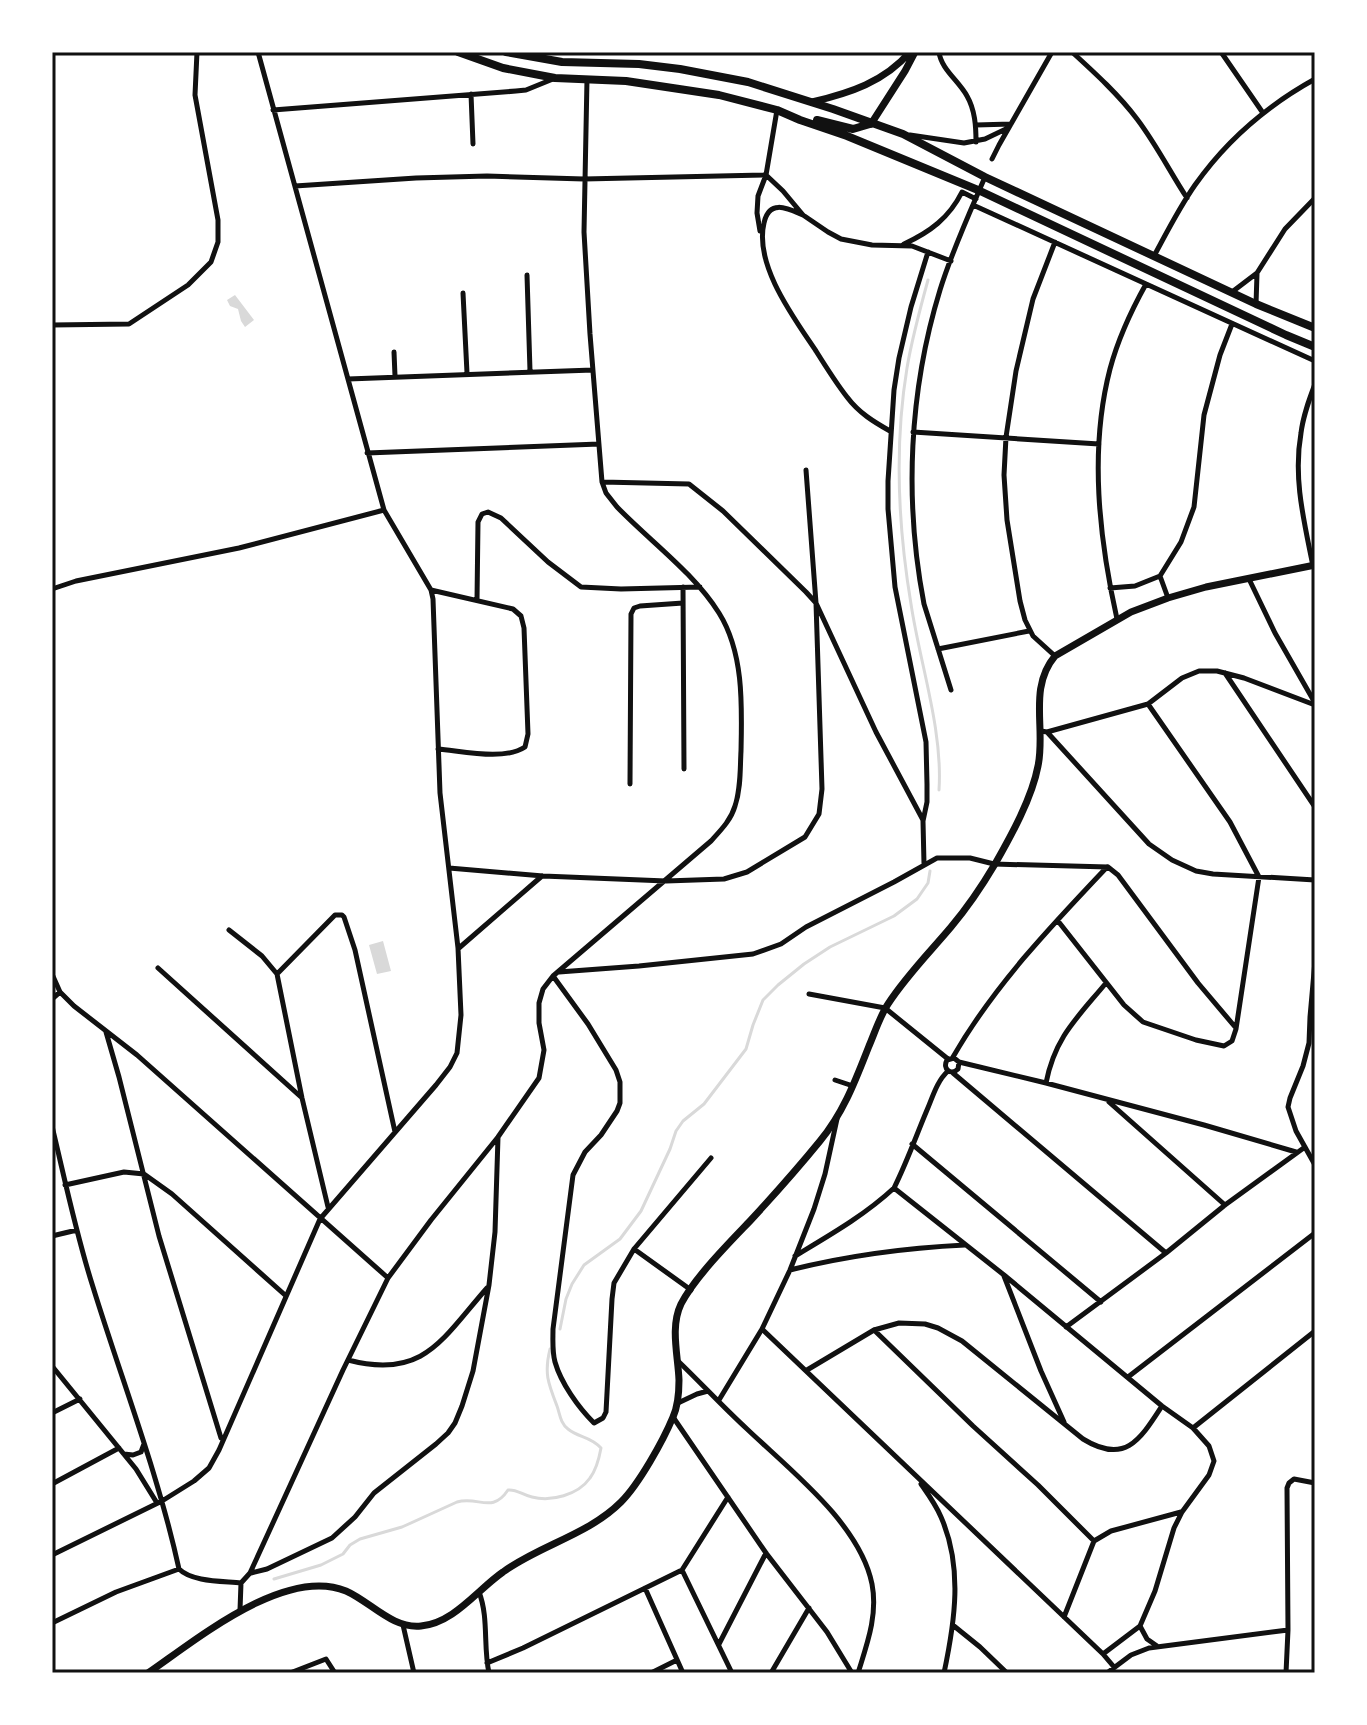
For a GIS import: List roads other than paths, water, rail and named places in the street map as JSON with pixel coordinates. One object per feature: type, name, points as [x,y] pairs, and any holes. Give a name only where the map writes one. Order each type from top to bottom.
[{"type":"main road","points":[[458,52],[503,68],[555,78],[626,81],[719,95],[848,128],[871,124]]},
{"type":"main road","points":[[506,52],[562,62],[639,64],[680,69],[748,82],[812,102],[903,134],[985,177],[1231,293],[1315,328]]},
{"type":"main road","points":[[777,110],[847,136],[976,198],[1315,347]]},
{"type":"street","points":[[52,325],[129,324],[188,285],[211,262],[218,242],[218,220],[195,95],[197,52]]},
{"type":"street","points":[[52,1555],[159,1502],[202,1475],[214,1459],[320,1219],[443,1076],[457,1053],[461,1015],[458,948],[440,793],[431,590],[384,510],[258,52]]},
{"type":"street","points":[[812,102],[863,87],[894,69],[913,52]]},
{"type":"street","points":[[871,124],[905,71],[913,52]]},
{"type":"street","points":[[938,52],[943,66],[954,76],[968,98],[976,125],[976,142]]},
{"type":"street","points":[[992,159],[1052,52]]},
{"type":"street","points":[[1072,52],[1135,116],[1187,198]]},
{"type":"street","points":[[1221,52],[1263,113]]},
{"type":"street","points":[[273,110],[526,90],[555,78]]},
{"type":"street","points":[[240,1610],[241,1583],[250,1573],[388,1278],[498,1137],[539,1078],[544,1050],[539,1023],[543,989],[555,974],[711,841],[736,805],[740,777],[741,702],[735,654],[727,627],[700,587],[617,507],[602,482],[584,232],[587,79]]},
{"type":"street","points":[[1154,256],[1187,198],[1210,166],[1263,113],[1315,79]]},
{"type":"street","points":[[471,94],[473,144]]},
{"type":"street","points":[[777,110],[766,175],[757,204],[761,240],[773,279],[800,327],[848,399],[866,417],[890,431]]},
{"type":"street","points":[[976,125],[1010,126]]},
{"type":"street","points":[[903,134],[976,142],[1010,126]]},
{"type":"street","points":[[295,186],[437,177],[584,179],[766,175],[803,215]]},
{"type":"street","points":[[951,690],[924,604],[917,563],[911,486],[913,432],[929,330],[951,261],[985,177]]},
{"type":"street","points":[[904,244],[942,221],[962,192],[1055,242],[1315,361]]},
{"type":"street","points":[[1231,293],[1257,273],[1285,229],[1315,198]]},
{"type":"street","points":[[761,240],[765,218],[773,209],[784,207],[803,215],[828,232],[854,242],[904,244],[951,261]]},
{"type":"street","points":[[1055,242],[1033,299],[1016,371],[1004,475],[1007,520],[1020,601],[1029,631],[1055,656]]},
{"type":"street","points":[[924,864],[926,742],[901,618],[888,509],[894,390],[905,328],[928,252]]},
{"type":"street","points":[[1256,304],[1257,273]]},
{"type":"street","points":[[527,275],[530,371]]},
{"type":"street","points":[[1117,619],[1100,512],[1099,444],[1111,366],[1131,313],[1146,284]]},
{"type":"street","points":[[463,293],[467,373]]},
{"type":"street","points":[[1110,588],[1135,586],[1160,576],[1181,542],[1196,496],[1204,415],[1232,324]]},
{"type":"street","points":[[394,352],[395,376]]},
{"type":"street","points":[[348,379],[593,370]]},
{"type":"street","points":[[148,1673],[240,1610],[313,1585],[347,1592],[403,1625],[419,1626],[443,1618],[503,1571],[589,1527],[621,1502],[641,1476],[673,1417],[679,1375],[678,1312],[691,1290],[731,1240],[837,1118],[885,1008],[905,979],[962,914],[994,864],[1034,783],[1044,732],[1040,687],[1045,671],[1055,656],[1117,619],[1168,598],[1314,565],[1299,490],[1298,466],[1304,415],[1315,384]]},
{"type":"street","points":[[913,432],[1099,444]]},
{"type":"street","points":[[367,453],[599,444]]},
{"type":"street","points":[[449,868],[543,876],[701,881],[736,877],[767,862],[805,837],[819,814],[822,789],[816,603],[806,470]]},
{"type":"street","points":[[602,482],[689,484],[723,511],[816,603],[876,732],[923,821]]},
{"type":"street","points":[[52,589],[76,581],[239,548],[384,510]]},
{"type":"street","points":[[477,600],[478,522],[482,514],[488,512],[501,518],[548,562],[581,587],[700,587]]},
{"type":"street","points":[[1160,576],[1168,598]]},
{"type":"street","points":[[1249,579],[1315,704]]},
{"type":"street","points":[[683,587],[684,769]]},
{"type":"street","points":[[431,590],[513,609],[523,620],[527,741],[521,750],[501,754],[438,749]]},
{"type":"street","points":[[630,784],[631,614],[634,608],[640,606],[683,603]]},
{"type":"street","points":[[938,649],[1029,631]]},
{"type":"street","points":[[1044,732],[1148,704],[1188,674],[1208,670],[1224,672],[1315,704]]},
{"type":"street","points":[[1224,672],[1315,807]]},
{"type":"street","points":[[1058,921],[1124,1005],[1143,1022],[1224,1046],[1232,1041],[1259,877],[1230,822],[1148,704]]},
{"type":"street","points":[[1044,732],[1149,844],[1172,860],[1196,871],[1213,874],[1315,880]]},
{"type":"street","points":[[555,974],[753,954],[781,944],[806,927],[937,858],[970,858],[994,864],[1108,867],[1118,875],[1236,1029]]},
{"type":"street","points":[[1108,867],[1002,987],[945,1065],[1166,1253]]},
{"type":"street","points":[[458,948],[543,876]]},
{"type":"street","points":[[277,974],[335,915],[344,917],[355,950],[395,1133]]},
{"type":"street","points":[[229,930],[262,956],[277,974],[328,1208]]},
{"type":"street","points":[[1315,961],[1309,1043],[1288,1107],[1296,1131],[1315,1165]]},
{"type":"street","points":[[158,968],[302,1098]]},
{"type":"street","points":[[52,974],[60,992],[74,1006],[137,1055],[388,1278]]},
{"type":"street","points":[[555,974],[616,1070],[621,1089],[620,1103],[612,1121],[585,1152],[573,1175],[553,1329],[553,1353],[559,1371],[565,1384],[596,1423],[606,1412],[613,1289],[617,1277],[634,1249],[711,1158]]},
{"type":"street","points":[[1046,1083],[1053,1053],[1061,1038],[1106,983]]},
{"type":"street","points":[[52,999],[60,992]]},
{"type":"street","points":[[809,994],[885,1008],[959,1062],[1296,1152]]},
{"type":"street","points":[[105,1032],[164,1251],[222,1439]]},
{"type":"street","points":[[795,1256],[877,1204],[894,1188],[938,1083],[950,1071],[958,1069],[959,1062]]},
{"type":"street","points":[[835,1080],[853,1087]]},
{"type":"street","points":[[1108,1101],[1225,1205]]},
{"type":"street","points":[[719,1400],[762,1329],[790,1270],[825,1174],[837,1118]]},
{"type":"street","points":[[52,1126],[96,1297],[144,1441],[179,1569],[183,1574],[200,1578],[241,1583]]},
{"type":"street","points":[[250,1573],[267,1569],[332,1538],[382,1487],[448,1433],[459,1415],[473,1371],[489,1285],[495,1232],[498,1137]]},
{"type":"street","points":[[912,1144],[1101,1302]]},
{"type":"street","points":[[1066,1327],[1305,1147]]},
{"type":"street","points":[[65,1185],[124,1172],[144,1174],[181,1202],[285,1295]]},
{"type":"street","points":[[894,1188],[1193,1428],[1209,1446],[1214,1461],[1209,1475],[1174,1528],[1155,1591],[1140,1626],[1103,1654]]},
{"type":"street","points":[[52,1236],[77,1230]]},
{"type":"street","points":[[1128,1377],[1315,1233]]},
{"type":"street","points":[[790,1270],[832,1259],[884,1251],[966,1245]]},
{"type":"street","points":[[634,1249],[691,1290]]},
{"type":"street","points":[[1004,1275],[1064,1423]]},
{"type":"street","points":[[348,1360],[380,1366],[416,1360],[448,1333],[489,1285]]},
{"type":"street","points":[[807,1370],[874,1330],[899,1323],[913,1323],[938,1328],[962,1341],[1097,1448],[1115,1450],[1135,1443],[1162,1406]]},
{"type":"street","points":[[762,1329],[1114,1667]]},
{"type":"street","points":[[874,1330],[1094,1541]]},
{"type":"street","points":[[1193,1428],[1315,1331]]},
{"type":"street","points":[[677,1361],[816,1494],[844,1525],[858,1548],[872,1583],[874,1618],[852,1672]]},
{"type":"street","points":[[52,1366],[159,1502]]},
{"type":"street","points":[[679,1375],[694,1377]]},
{"type":"street","points":[[677,1403],[708,1391]]},
{"type":"street","points":[[52,1413],[80,1399]]},
{"type":"street","points":[[673,1417],[852,1672]]},
{"type":"street","points":[[52,1484],[121,1451],[133,1455],[141,1452],[144,1441]]},
{"type":"street","points":[[917,1476],[940,1515],[951,1550],[956,1582],[954,1626],[944,1673]]},
{"type":"street","points":[[1286,1673],[1287,1488],[1294,1479],[1315,1483]]},
{"type":"street","points":[[487,1663],[682,1570],[728,1497]]},
{"type":"street","points":[[1064,1617],[1094,1541],[1111,1531],[1182,1512]]},
{"type":"street","points":[[719,1644],[766,1553]]},
{"type":"street","points":[[52,1623],[116,1592],[179,1569]]},
{"type":"street","points":[[682,1570],[732,1673]]},
{"type":"street","points":[[645,1588],[683,1673]]},
{"type":"street","points":[[479,1591],[484,1606],[489,1673]]},
{"type":"street","points":[[771,1673],[809,1608]]},
{"type":"street","points":[[403,1625],[414,1673]]},
{"type":"street","points":[[954,1626],[1007,1673]]},
{"type":"street","points":[[1140,1626],[1147,1639],[1157,1646]]},
{"type":"street","points":[[1107,1673],[1131,1655],[1157,1646],[1288,1630]]},
{"type":"street","points":[[290,1673],[326,1659],[335,1673]]},
{"type":"street","points":[[651,1673],[677,1660]]},
{"type":"waterway","points":[[928,280],[907,368],[900,427],[899,486],[907,575],[938,744],[939,790]]},
{"type":"waterway","points":[[560,1329],[572,1284],[584,1265],[620,1239],[641,1211],[676,1131],[704,1104],[746,1049],[763,1000],[804,964],[830,947],[894,916],[917,899],[928,883],[930,871]]},
{"type":"waterway","points":[[274,1579],[321,1565],[343,1554],[360,1539],[402,1527],[457,1502],[491,1503],[508,1490],[539,1498],[556,1498],[579,1489],[596,1468],[601,1448],[565,1427],[548,1378],[550,1349]]}]
